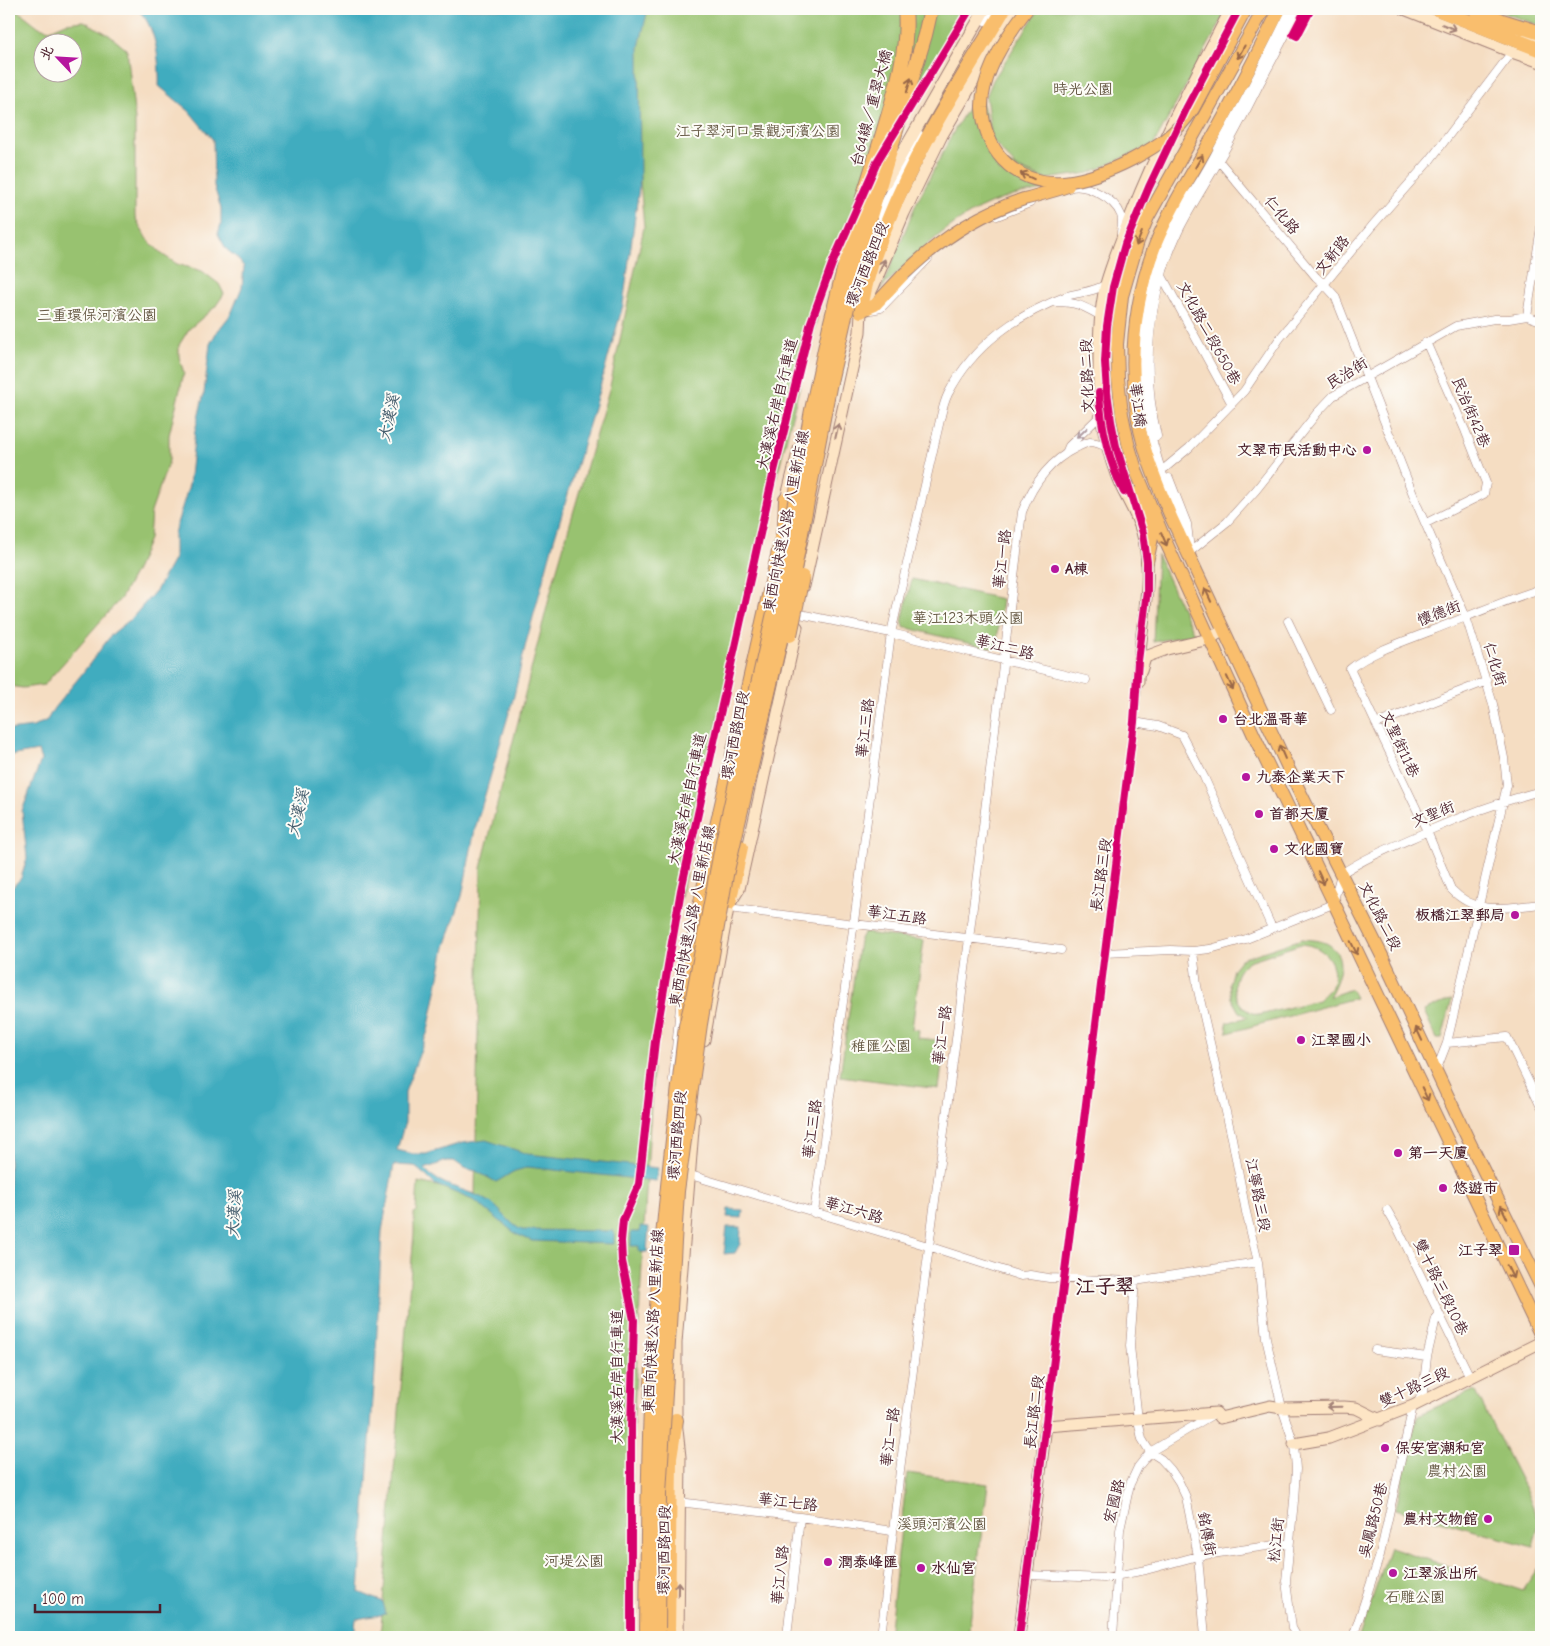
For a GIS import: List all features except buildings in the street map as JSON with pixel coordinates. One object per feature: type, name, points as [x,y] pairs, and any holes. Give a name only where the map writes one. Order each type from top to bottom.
[{"type":"highway","name":"台64線／重翠大橋","points":[[881,214],[898,81],[904,52],[905,9]]},
{"type":"highway","name":"台64線／重翠大橋","points":[[881,214],[931,9]]},
{"type":"highway","points":[[871,235],[925,131],[997,9]]},
{"type":"highway","points":[[861,310],[881,214],[1004,9]]},
{"type":"highway","points":[[1437,9],[1541,50]]},
{"type":"highway","points":[[1475,9],[1502,21],[1541,33]]},
{"type":"highway","name":"東西向快速公路 八里新店線","points":[[657,1637],[659,1494],[677,1191],[699,1034],[726,875],[782,632],[839,340],[881,214]]},
{"type":"highway","name":"東西向快速公路 八里新店線","points":[[646,1637],[655,1336],[667,1190],[686,1026],[722,841],[778,595],[812,410],[830,326],[881,214]]},
{"type":"highway","points":[[729,905],[796,608],[823,451],[839,340]]},
{"type":"highway","points":[[686,1026],[685,1000],[697,922],[785,524],[786,500]]},
{"type":"highway","points":[[668,1637],[670,1458],[676,1420]]},
{"type":"main road","name":"環河西路四段","points":[[657,1637],[658,1415],[650,1358],[657,1245],[696,1012],[718,895],[816,411],[844,308],[857,265],[871,235],[872,216],[888,178],[985,9]]},
{"type":"main road","name":"環河西路四段","points":[[729,905],[739,888],[803,603],[804,584],[860,332],[861,310],[904,213],[942,135],[1016,9]]},
{"type":"main road","points":[[1028,9],[1008,36],[991,68],[987,80],[982,107],[990,140],[994,149],[1008,165],[1023,175],[1038,181],[1064,182],[1099,175]]},
{"type":"main road","name":"文化路二段","points":[[1147,562],[1142,533],[1137,519],[1115,474],[1101,415],[1099,348],[1101,316],[1106,284],[1143,185],[1166,133],[1230,9]]},
{"type":"main road","points":[[844,308],[861,310],[875,305],[925,255],[951,234],[981,218],[1023,200],[1099,175],[1157,147],[1184,123],[1246,9]]},
{"type":"main road","name":"華江橋","points":[[1209,639],[1137,473],[1128,444],[1118,378],[1119,322],[1122,296],[1129,267],[1141,233],[1264,9]]},
{"type":"main road","points":[[1179,205],[1280,9]]},
{"type":"main road","points":[[1404,9],[1541,62]]},
{"type":"main road","points":[[1454,9],[1500,29],[1541,42]]},
{"type":"main road","name":"文化路二段","points":[[1179,205],[1157,241],[1144,276],[1136,318],[1133,377],[1136,407],[1142,437],[1154,478],[1290,772],[1382,956],[1541,1287]]},
{"type":"main road","name":"環河西路四段","points":[[786,500],[829,330],[844,308]]},
{"type":"main road","points":[[1119,322],[1111,342],[1112,395],[1121,447],[1152,538],[1152,546],[1147,562]]},
{"type":"main road","name":"長江路三段","points":[[1138,682],[1139,653],[1146,603],[1147,562]]},
{"type":"main road","name":"環河西路四段","points":[[678,1637],[680,1457],[676,1420],[676,1342],[688,1174],[698,1075],[729,905],[729,873],[777,658],[786,645],[795,602],[804,584]]},
{"type":"main road","points":[[1146,603],[1148,620],[1146,643],[1152,647],[1167,648]]},
{"type":"main road","points":[[1138,682],[1145,658],[1167,648],[1209,639],[1224,630]]},
{"type":"main road","points":[[1209,639],[1333,904],[1541,1336]]},
{"type":"main road","name":"環河西路四段","points":[[658,1415],[676,1342]]},
{"type":"main road","name":"雙十路三段","points":[[1294,1444],[1329,1438],[1415,1406],[1541,1342]]},
{"type":"main road","points":[[1046,1426],[1216,1413],[1220,1418],[1270,1406],[1282,1408],[1356,1408],[1380,1420]]},
{"type":"main road","name":"長江路二段","points":[[1019,1637],[1046,1426]]},
{"type":"street","points":[[881,214],[921,129],[992,9]]},
{"type":"street","points":[[881,214],[933,136],[976,61],[1010,9]]},
{"type":"street","points":[[1137,519],[1128,482],[1116,446],[1107,392],[1105,362],[1107,326],[1113,287],[1125,244],[1149,186],[1187,107],[1238,9]]},
{"type":"street","points":[[1179,205],[1195,189],[1222,142],[1291,9]]},
{"type":"street","name":"文化路二段","points":[[1191,556],[1187,524],[1165,468],[1156,434],[1148,384],[1149,332],[1152,310],[1167,257],[1178,232],[1219,161],[1298,9]]},
{"type":"street","name":"文新路","points":[[1165,468],[1189,448],[1244,391],[1280,338],[1372,226],[1430,160],[1512,52]]},
{"type":"street","points":[[861,310],[881,308],[928,260],[953,240],[982,222],[1109,174],[1148,154],[1166,133]]},
{"type":"street","name":"仁化路","points":[[1219,161],[1316,277],[1325,285]]},
{"type":"street","points":[[861,310],[922,253],[966,220],[1011,199],[1075,186],[1095,191],[1106,197],[1118,208],[1122,217],[1120,243]]},
{"type":"street","points":[[1527,316],[1541,227]]},
{"type":"street","name":"文化路二段650巷","points":[[1162,276],[1232,404]]},
{"type":"street","name":"華江三路","points":[[814,1212],[891,633],[947,396],[962,371],[983,345],[1009,324],[1067,296],[1101,288],[1106,284]]},
{"type":"street","name":"仁化街","points":[[1325,285],[1334,296],[1418,507],[1466,617],[1487,681],[1504,758],[1507,785],[1446,1043],[1436,1071]]},
{"type":"street","name":"華江三路","points":[[1054,302],[1073,302],[1101,316]]},
{"type":"street","name":"民治街","points":[[1191,556],[1227,522],[1256,490],[1317,413],[1333,396],[1456,326],[1494,319],[1527,316],[1541,321]]},
{"type":"street","name":"民治街42巷","points":[[1426,342],[1486,483],[1484,494],[1426,523]]},
{"type":"street","name":"華江一路","points":[[1066,453],[1068,446],[1101,415]]},
{"type":"street","name":"華江一路","points":[[880,1637],[1022,512],[1029,494],[1042,474],[1066,453],[1084,443],[1091,442],[1109,448]]},
{"type":"street","name":"環河西路四段","points":[[670,1172],[669,1133],[678,1024],[696,902],[778,525],[786,500]]},
{"type":"street","name":"懷德街","points":[[1350,669],[1359,661],[1410,638],[1514,597],[1541,589]]},
{"type":"street","name":"華江二路","points":[[800,614],[891,633],[1086,680]]},
{"type":"street","points":[[1288,621],[1331,710]]},
{"type":"street","name":"文聖街11巷","points":[[1350,669],[1427,832],[1451,889],[1458,896],[1479,906]]},
{"type":"street","points":[[1376,724],[1487,681]]},
{"type":"street","name":"長江路三段","points":[[1075,1190],[1138,682]]},
{"type":"street","points":[[1134,722],[1158,726],[1182,735],[1204,777],[1272,928]]},
{"type":"street","name":"文聖街","points":[[1341,874],[1408,839],[1443,824],[1502,802],[1541,791]]},
{"type":"street","points":[[1104,953],[1192,951],[1210,949],[1237,942],[1333,904],[1341,874]]},
{"type":"street","points":[[1479,906],[1490,909],[1541,904]]},
{"type":"street","name":"華江五路","points":[[729,905],[1061,950]]},
{"type":"street","name":"江寧路三段","points":[[1192,951],[1197,986],[1258,1262],[1266,1338],[1282,1408],[1294,1444]]},
{"type":"street","points":[[1446,1043],[1507,1037],[1541,1107]]},
{"type":"street","name":"華江六路","points":[[670,1172],[688,1174],[1021,1276],[1135,1281],[1258,1262]]},
{"type":"street","name":"長江路二段","points":[[1046,1426],[1075,1190]]},
{"type":"street","name":"雙十路三段10巷","points":[[1387,1210],[1470,1377]]},
{"type":"street","points":[[1428,1292],[1437,1267]]},
{"type":"street","points":[[1135,1281],[1130,1346],[1138,1420],[1142,1439],[1150,1452]]},
{"type":"street","name":"吳鳳路50巷","points":[[1353,1637],[1380,1555],[1415,1406],[1423,1392],[1427,1357],[1436,1318],[1439,1315]]},
{"type":"street","points":[[1375,1350],[1427,1357]]},
{"type":"street","name":"環河西路四段","points":[[646,1637],[650,1358]]},
{"type":"street","name":"宏國路","points":[[1113,1637],[1120,1530],[1130,1484],[1138,1467],[1150,1452],[1216,1413]]},
{"type":"street","name":"松江街","points":[[1294,1444],[1296,1469],[1286,1581],[1292,1628],[1297,1637]]},
{"type":"street","name":"銘傳街","points":[[1150,1452],[1171,1470],[1186,1497],[1198,1556],[1204,1636]]},
{"type":"street","name":"華江七路","points":[[680,1502],[892,1531]]},
{"type":"street","name":"華江八路","points":[[786,1637],[800,1517]]},
{"type":"street","points":[[1028,1575],[1104,1578],[1116,1574],[1146,1570],[1198,1556],[1289,1543]]},
{"type":"green space","name":"三重環保河濱公園","points":[[9,9],[16,9],[39,27],[50,30],[66,23],[84,21],[109,35],[127,50],[135,120],[135,217],[146,238],[163,255],[177,264],[202,271],[219,284],[224,294],[215,307],[189,329],[179,345],[179,357],[184,373],[169,435],[169,461],[151,512],[149,539],[137,568],[121,598],[44,685],[23,688],[9,686]]},
{"type":"green space","name":"江子翠河口景觀河濱公園","points":[[644,9],[962,9],[836,243],[733,649],[656,1014],[631,1462],[631,1637],[380,1637],[418,1182],[475,1194],[481,868],[554,579],[610,386],[644,227],[629,56]]},
{"type":"green space","name":"時光公園","points":[[1039,9],[1228,9],[1154,144],[1089,173],[1046,179],[1016,167],[992,140],[986,97],[993,80]]},
{"type":"green space","points":[[1493,9],[1541,9],[1541,26]]},
{"type":"green space","points":[[979,89],[997,159],[1061,187],[1000,200],[964,217],[934,239],[877,292],[883,285],[916,204],[955,129]]},
{"type":"green space","points":[[1157,555],[1194,634],[1153,642]]},
{"type":"green space","name":"華江123木頭公園","points":[[912,579],[1002,599],[997,642],[994,648],[987,648],[904,627],[902,621]]},
{"type":"green space","name":"稚匯公園","points":[[864,933],[924,940],[912,1029],[919,1030],[918,1038],[945,1041],[939,1089],[840,1076],[859,941]]},
{"type":"green space","points":[[1302,939],[1322,942],[1337,952],[1340,965],[1335,986],[1329,997],[1351,989],[1355,998],[1228,1033],[1226,1023],[1248,1017],[1239,1012],[1231,998],[1229,984],[1233,969],[1241,959]],"holes":[[[1301,944],[1318,949],[1328,957],[1334,971],[1332,986],[1329,990],[1318,1000],[1260,1015],[1243,1007],[1235,992],[1237,975],[1241,967],[1249,961]]]},
{"type":"green space","points":[[1452,999],[1442,1039],[1437,1039],[1424,1011]]},
{"type":"green space","name":"農村公園","points":[[1475,1390],[1527,1493],[1539,1523],[1533,1547],[1396,1509],[1418,1415]]},
{"type":"green space","name":"溪頭河濱公園","points":[[907,1473],[988,1484],[968,1637],[889,1637]]},
{"type":"green space","name":"石雕公園","points":[[1390,1547],[1523,1591],[1541,1564],[1541,1637],[1359,1637]]},
{"type":"water","name":"大漢溪","points":[[136,9],[648,9],[639,47],[640,180],[623,305],[554,540],[526,643],[514,696],[475,829],[462,896],[445,947],[428,1031],[405,1092],[405,1122],[397,1150],[413,1154],[426,1154],[462,1143],[486,1140],[528,1154],[658,1168],[656,1181],[527,1167],[513,1172],[496,1182],[476,1171],[464,1168],[454,1161],[446,1161],[425,1169],[438,1180],[490,1202],[522,1230],[614,1231],[614,1244],[532,1241],[516,1234],[475,1201],[434,1184],[414,1166],[394,1165],[382,1231],[375,1372],[359,1592],[383,1602],[386,1614],[356,1619],[354,1637],[9,1637],[9,891],[21,878],[27,858],[22,811],[41,760],[38,751],[9,756],[9,730],[33,727],[47,720],[54,708],[112,634],[132,618],[157,589],[174,558],[174,533],[189,485],[195,431],[204,393],[210,344],[231,314],[242,287],[244,267],[226,249],[218,234],[221,224],[221,209],[214,186],[213,140],[189,111],[159,86],[159,67],[152,33],[143,15]]},
{"type":"water","points":[[728,1209],[743,1210],[742,1218],[727,1217]]},
{"type":"water","points":[[640,1226],[649,1227],[647,1252],[639,1252],[639,1246],[631,1246],[631,1232],[640,1232]]},
{"type":"water","points":[[727,1227],[741,1227],[740,1244],[735,1253],[724,1254]]},
{"type":"cycle path","name":"大漢溪右岸自行車道","points":[[631,1637],[631,1426],[634,1320],[622,1261],[621,1241],[623,1220],[639,1184],[655,1041],[681,890],[774,471],[811,322],[832,264],[878,160],[970,9]]},
{"type":"cycle path","points":[[1019,1637],[1134,722],[1138,661],[1147,591],[1147,562],[1143,533],[1116,446],[1111,421],[1105,362],[1107,326],[1113,287],[1125,244],[1149,187],[1187,107],[1239,9]]},
{"type":"cycle path","points":[[1306,9],[1293,34],[1297,36],[1311,9]]},
{"type":"cycle path","points":[[1099,393],[1107,444],[1114,469],[1124,492]]},
{"type":"place","name":"文翠市民活動中心","points":[[1367,450]]},
{"type":"place","name":"A棟","points":[[1055,569]]},
{"type":"place","name":"台北溫哥華","points":[[1223,719]]},
{"type":"place","name":"九泰企業天下","points":[[1246,777]]},
{"type":"place","name":"首都天廈","points":[[1259,814]]},
{"type":"place","name":"文化國寶","points":[[1274,849]]},
{"type":"place","name":"板橋江翠郵局","points":[[1515,915]]},
{"type":"place","name":"江翠國小","points":[[1301,1040]]},
{"type":"place","name":"第一天廈","points":[[1398,1153]]},
{"type":"place","name":"悠遊市","points":[[1443,1188]]},
{"type":"place","name":"江子翠","points":[[1514,1250]]},
{"type":"place","name":"保安宮潮和宮","points":[[1385,1448]]},
{"type":"place","name":"農村文物館","points":[[1488,1519]]},
{"type":"place","name":"潤泰峰匯","points":[[828,1562]]},
{"type":"place","name":"水仙宮","points":[[921,1568]]},
{"type":"place","name":"江翠派出所","points":[[1393,1573]]},
{"type":"district","name":"江子翠","points":[[1105,1286]]},
{"type":"park label","name":"河堤公園","points":[[574,1561]]}]
